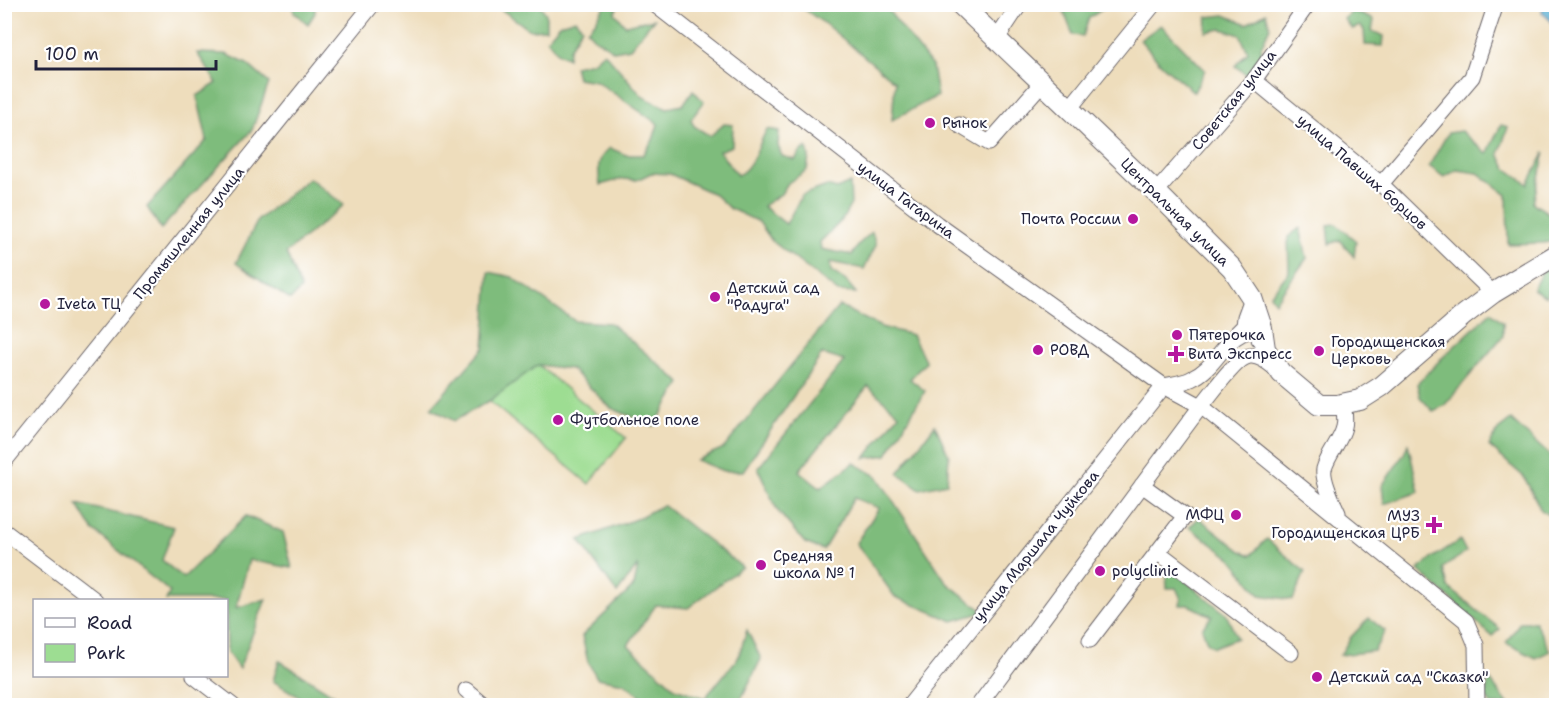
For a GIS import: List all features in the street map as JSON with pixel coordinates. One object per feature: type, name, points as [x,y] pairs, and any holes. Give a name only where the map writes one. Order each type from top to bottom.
[{"type":"main road","name":"Центральная улица","points":[[960,4],[1232,268],[1252,298],[1262,328],[1265,349],[1281,373],[1320,405],[1352,402]]},
{"type":"main road","points":[[1352,402],[1382,386],[1493,292],[1557,255]]},
{"type":"street","name":"Промышленная улица","points":[[4,462],[373,4]]},
{"type":"street","name":"улица Гагарина","points":[[654,4],[937,224],[1164,386],[1201,406],[1466,621],[1476,645],[1477,705]]},
{"type":"street","points":[[996,40],[1020,4]]},
{"type":"street","points":[[1070,109],[1154,4]]},
{"type":"street","name":"Советская улица","points":[[1156,192],[1254,80],[1308,4]]},
{"type":"street","points":[[1381,184],[1472,77],[1496,4]]},
{"type":"street","name":"улица Павших борцов","points":[[1254,80],[1381,184],[1493,292]]},
{"type":"street","points":[[959,125],[989,143],[1042,83]]},
{"type":"street","points":[[1164,386],[1192,379],[1206,368],[1244,326],[1252,298]]},
{"type":"street","points":[[978,705],[1201,406],[1240,360],[1251,355],[1262,328],[1250,329],[1235,336]]},
{"type":"street","points":[[1251,355],[1266,360],[1281,373]]},
{"type":"street","name":"улица Маршала Чуйкова","points":[[909,705],[1164,386]]},
{"type":"street","points":[[1341,519],[1330,495],[1324,471],[1344,430],[1352,402]]},
{"type":"street","points":[[1090,640],[1185,516],[1142,484]]},
{"type":"street","points":[[4,531],[94,599]]},
{"type":"street","points":[[1158,552],[1291,653]]},
{"type":"street","points":[[197,677],[233,705]]},
{"type":"street","points":[[466,690],[485,705]]},
{"type":"green space","points":[[1074,4],[1109,5],[1089,18],[1083,36],[1073,35],[1064,12]]},
{"type":"green space","points":[[293,5],[315,5],[315,13],[308,24],[294,12]]},
{"type":"green space","points":[[495,5],[540,5],[546,14],[546,29],[530,30]]},
{"type":"green space","points":[[605,5],[618,5],[615,13],[625,25],[654,19],[630,48],[614,51],[593,37],[587,30],[595,22]]},
{"type":"green space","points":[[798,5],[884,5],[932,66],[937,96],[892,120],[895,82],[825,24]]},
{"type":"green space","points":[[1353,11],[1374,20],[1372,31],[1384,36],[1383,46],[1365,45],[1364,30],[1360,26],[1352,29],[1344,19]]},
{"type":"green space","points":[[1266,13],[1270,27],[1261,47],[1262,60],[1254,80],[1235,66],[1248,52],[1240,35],[1222,29],[1206,32],[1207,17],[1225,15],[1247,24]]},
{"type":"green space","points":[[575,19],[582,27],[569,49],[568,58],[558,53],[547,39],[560,24]]},
{"type":"green space","points":[[1161,25],[1205,70],[1194,92],[1162,65],[1140,40]]},
{"type":"green space","points":[[604,52],[643,97],[667,108],[683,105],[693,90],[704,102],[691,119],[694,126],[710,136],[724,124],[733,125],[732,146],[719,151],[737,175],[751,162],[767,129],[779,131],[778,146],[782,156],[795,160],[807,147],[809,157],[807,170],[788,183],[781,194],[763,206],[786,224],[802,195],[827,186],[837,189],[850,183],[851,204],[842,220],[820,242],[821,249],[852,255],[860,243],[872,232],[876,245],[864,269],[830,262],[831,271],[846,281],[856,293],[838,292],[772,241],[759,222],[729,208],[714,194],[670,174],[651,173],[637,180],[622,179],[600,185],[599,164],[605,152],[610,148],[626,155],[643,155],[653,140],[658,124],[596,81],[577,78],[574,66],[593,62]]},
{"type":"green space","points":[[197,53],[226,54],[247,64],[269,83],[252,130],[161,229],[147,207],[207,140],[197,96],[217,83]]},
{"type":"green space","points":[[1501,125],[1508,127],[1499,154],[1506,168],[1528,184],[1545,152],[1533,203],[1556,218],[1556,241],[1508,244],[1507,195],[1478,173],[1457,170],[1444,177],[1429,166],[1448,133],[1461,131],[1487,154]]},
{"type":"green space","points":[[309,178],[344,205],[286,253],[301,289],[290,300],[236,263],[258,220]]},
{"type":"green space","points":[[1336,224],[1356,241],[1354,257],[1340,240],[1330,244],[1328,225]]},
{"type":"green space","points":[[1300,228],[1307,258],[1275,302],[1270,295],[1289,272],[1288,237]]},
{"type":"green space","points":[[1556,264],[1556,282],[1546,297],[1533,289],[1543,270]]},
{"type":"green space","points":[[489,272],[512,277],[575,321],[610,323],[681,383],[654,426],[611,408],[571,369],[538,365],[489,401],[454,421],[431,408],[484,348]]},
{"type":"green space","points":[[839,306],[881,327],[912,335],[926,362],[910,379],[925,391],[887,455],[865,458],[899,414],[868,386],[799,471],[820,488],[854,463],[877,476],[947,583],[984,612],[953,621],[895,597],[856,543],[879,508],[854,498],[823,550],[805,543],[777,510],[758,468],[844,361],[822,354],[743,471],[723,471],[696,460],[724,448]]},
{"type":"green space","points":[[1491,312],[1503,322],[1503,336],[1444,406],[1433,411],[1420,397],[1417,384]]},
{"type":"green space","name":"Футбольное поле","points":[[527,356],[626,438],[589,484],[489,401]]},
{"type":"green space","points":[[1511,420],[1556,461],[1556,519],[1541,510],[1524,477],[1489,446],[1498,430]]},
{"type":"green space","points":[[935,425],[949,456],[947,483],[920,489],[898,473]]},
{"type":"green space","points":[[1408,444],[1419,492],[1384,504],[1382,486],[1404,454]]},
{"type":"green space","points":[[77,504],[174,527],[162,560],[183,578],[246,516],[283,532],[292,568],[249,560],[236,608],[266,599],[239,669],[228,653],[228,599],[166,599],[170,592],[93,530]]},
{"type":"green space","points":[[663,505],[742,567],[688,608],[656,605],[628,645],[675,688],[705,698],[738,658],[747,630],[761,659],[738,705],[653,705],[624,683],[597,678],[588,662],[582,636],[634,586],[638,565],[617,593],[579,540],[636,519]]},
{"type":"green space","points":[[1199,518],[1241,551],[1251,555],[1267,539],[1305,572],[1293,600],[1260,595],[1232,559],[1189,527]]},
{"type":"green space","points":[[1460,540],[1466,552],[1443,568],[1448,587],[1500,629],[1492,636],[1418,570]]},
{"type":"green space","points":[[1166,572],[1178,575],[1226,614],[1237,638],[1214,647],[1207,642],[1202,628],[1212,616],[1188,605],[1180,605],[1181,599],[1176,588],[1167,588]]},
{"type":"green space","points":[[1369,618],[1385,631],[1374,651],[1340,655],[1351,637]]},
{"type":"green space","points":[[1520,622],[1535,622],[1550,651],[1536,658],[1506,643]]},
{"type":"green space","points":[[279,661],[350,705],[312,705],[273,681]]},
{"type":"green space","points":[[1489,679],[1509,705],[1491,705],[1485,695]]},
{"type":"water","points":[[1543,5],[1556,5],[1556,34],[1552,22],[1542,12]]},
{"type":"place","name":"Рынок","points":[[930,123]]},
{"type":"place","name":"Почта России","points":[[1133,219]]},
{"type":"place","name":"Детский сад \"Радуга\"","points":[[715,297]]},
{"type":"place","name":"Iveta ТЦ","points":[[45,304]]},
{"type":"place","name":"Пятерочка","points":[[1177,335]]},
{"type":"place","name":"РОВД","points":[[1038,350]]},
{"type":"place","name":"Городищенская Церковь","points":[[1319,351]]},
{"type":"place","name":"Вита Экспресс","points":[[1176,354]]},
{"type":"place","name":"Футбольное поле","points":[[558,420]]},
{"type":"place","name":"МФЦ","points":[[1236,515]]},
{"type":"place","name":"МУЗ Городищенская ЦРБ","points":[[1434,525]]},
{"type":"place","name":"Средняя школа № 1","points":[[761,565]]},
{"type":"place","name":"polyclinic","points":[[1100,571]]},
{"type":"place","name":"Детский сад \"Сказка\"","points":[[1317,677]]}]
